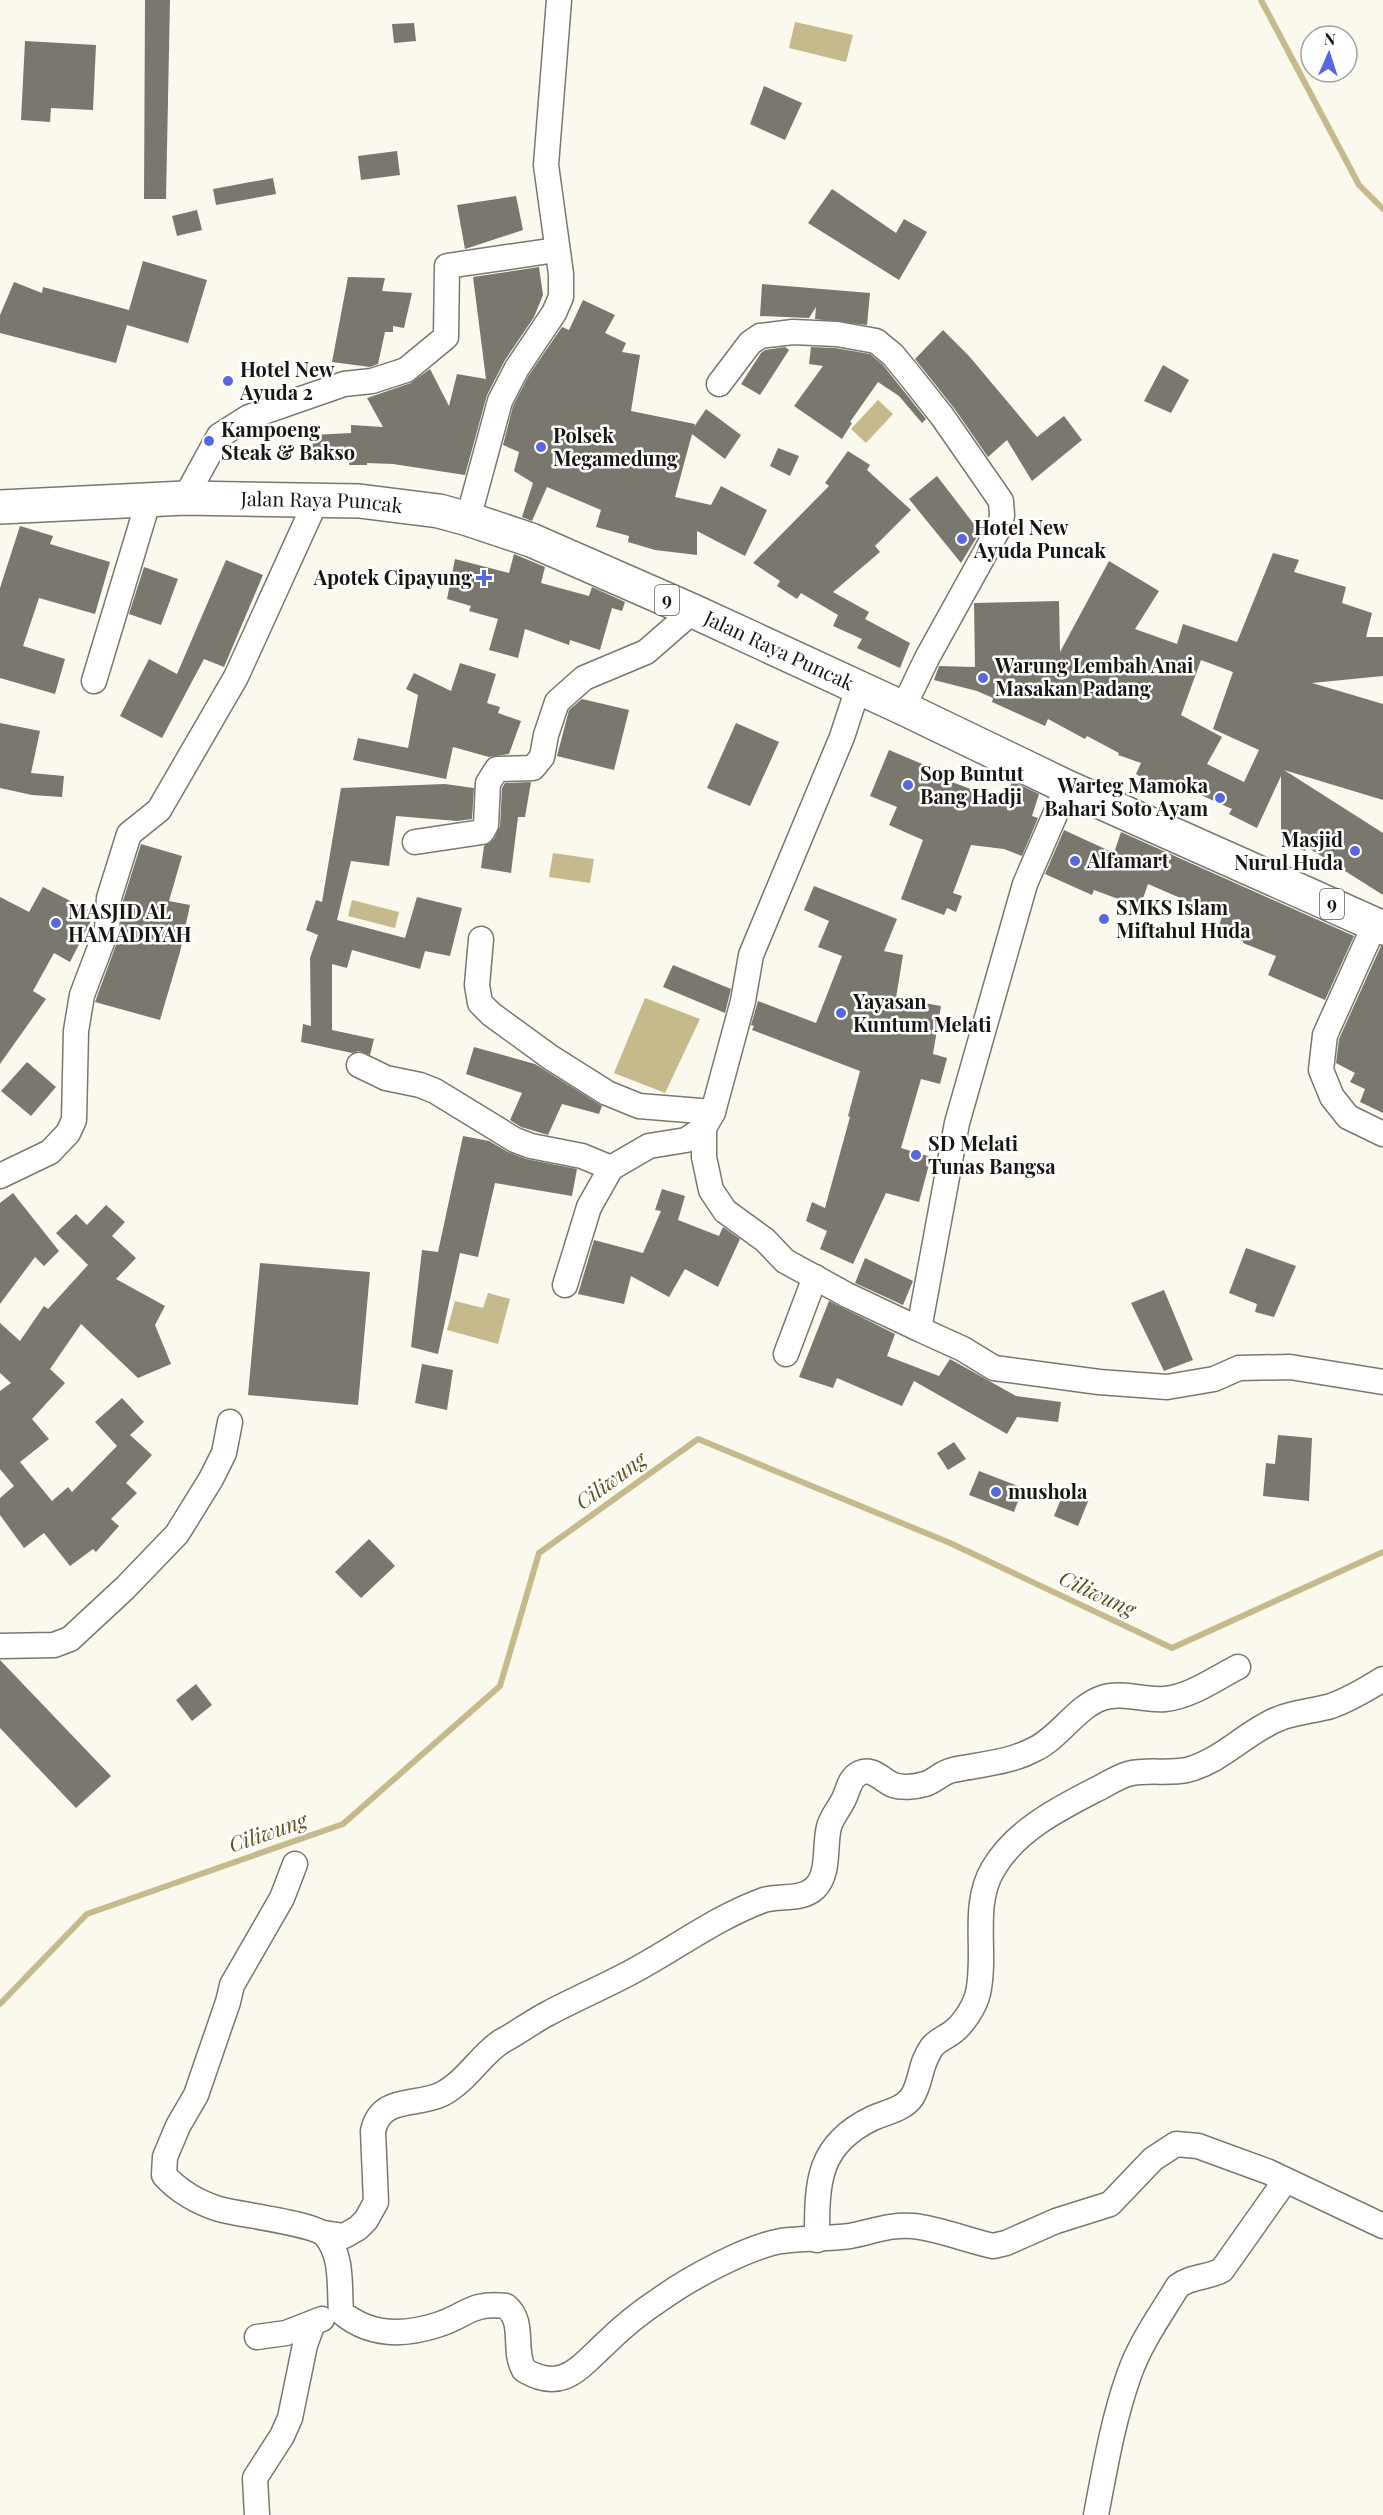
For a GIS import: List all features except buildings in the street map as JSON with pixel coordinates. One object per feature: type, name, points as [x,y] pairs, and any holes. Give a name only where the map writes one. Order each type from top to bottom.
[{"type":"highway","name":"Jalan Raya Puncak","points":[[0,507],[185,498],[359,501],[439,511],[468,519],[531,540],[693,611],[1067,787],[1379,926]]},
{"type":"street","points":[[468,519],[500,401],[518,368],[554,313],[561,297],[561,274],[546,165],[559,0]]},
{"type":"street","points":[[185,498],[219,436],[227,429],[249,417],[344,384],[372,381],[406,370],[446,337],[447,266],[556,250]]},
{"type":"street","points":[[719,384],[750,343],[760,336],[793,332],[837,334],[876,341],[894,355],[914,380],[1001,501],[1000,526],[927,658],[903,708]]},
{"type":"street","points":[[94,681],[149,499]]},
{"type":"street","points":[[0,1176],[50,1152],[68,1134],[74,1120],[76,1031],[82,995],[107,929],[109,898],[129,834],[159,810],[236,677],[316,501]]},
{"type":"street","points":[[415,842],[482,832],[486,825],[488,783],[497,769],[533,768],[542,757],[546,735],[557,702],[584,678],[646,652],[693,611]]},
{"type":"street","points":[[858,688],[842,737],[752,955],[743,1001],[709,1120],[704,1157],[711,1190],[717,1202],[725,1211],[765,1240],[785,1261],[847,1295],[963,1349],[994,1368],[1099,1382],[1167,1387],[1214,1379],[1239,1368],[1290,1367],[1383,1382]]},
{"type":"street","points":[[919,1329],[957,1123],[1025,884],[1067,787]]},
{"type":"street","points":[[1379,926],[1325,1035],[1321,1070],[1332,1097],[1348,1117],[1383,1134]]},
{"type":"street","points":[[481,939],[477,985],[480,1003],[491,1014],[550,1057],[607,1093],[639,1106],[709,1120]]},
{"type":"street","points":[[359,1065],[387,1078],[420,1085],[435,1091],[515,1140],[531,1146],[576,1154],[611,1168]]},
{"type":"street","points":[[565,1285],[589,1207],[611,1168],[649,1146],[686,1140],[709,1120]]},
{"type":"street","points":[[786,1354],[815,1277]]},
{"type":"street","points":[[0,1646],[54,1645],[70,1639],[125,1588],[177,1534],[211,1479],[224,1453],[230,1422]]},
{"type":"street","points":[[295,1864],[282,1898],[232,1985],[196,2095],[178,2126],[165,2157],[164,2175],[182,2192],[217,2208],[306,2226],[324,2233],[344,2235],[358,2228],[366,2220],[376,2202],[374,2131],[376,2120],[386,2108],[430,2099],[445,2093],[469,2074],[502,2041],[545,2015],[638,1969],[717,1923],[763,1901],[792,1897],[815,1888],[822,1876],[825,1864],[827,1837],[832,1818],[846,1796],[851,1781],[858,1774],[869,1771],[900,1786],[924,1784],[951,1770],[1001,1762],[1034,1750],[1051,1740],[1085,1709],[1103,1697],[1116,1695],[1155,1700],[1172,1698],[1238,1667]]},
{"type":"street","points":[[817,2240],[817,2206],[821,2181],[825,2163],[834,2145],[847,2132],[897,2109],[911,2098],[918,2084],[921,2064],[933,2044],[955,2031],[967,2016],[977,1996],[982,1969],[982,1892],[1004,1851],[1046,1816],[1126,1774],[1186,1770],[1209,1761],[1277,1719],[1333,1705],[1383,1678]]},
{"type":"street","points":[[324,2233],[335,2253],[339,2270],[341,2312],[351,2320],[382,2332],[406,2332],[438,2325],[471,2308],[490,2304],[506,2306],[516,2319],[519,2329],[518,2354],[524,2370],[544,2379],[557,2379],[570,2376],[605,2343],[662,2297],[741,2255],[781,2241],[817,2240],[886,2227],[912,2226],[993,2246],[1006,2243],[1056,2221],[1110,2204],[1153,2159],[1176,2144],[1198,2146],[1269,2172],[1383,2226]]},
{"type":"street","points":[[1096,2515],[1129,2374],[1152,2330],[1178,2286],[1185,2281],[1213,2275],[1221,2270],[1285,2181]]},
{"type":"street","points":[[257,2337],[286,2333],[341,2312]]},
{"type":"street","points":[[257,2515],[255,2478],[282,2436],[290,2418],[305,2345],[313,2323]]},
{"type":"shaded area","points":[[795,22],[853,35],[846,62],[789,48]]},
{"type":"shaded area","points":[[878,400],[893,414],[866,443],[851,429]]},
{"type":"shaded area","points":[[553,853],[594,859],[590,883],[549,877]]},
{"type":"shaded area","points":[[352,900],[399,912],[395,928],[348,916]]},
{"type":"shaded area","points":[[645,998],[700,1019],[665,1093],[614,1073]]},
{"type":"shaded area","points":[[488,1293],[510,1299],[498,1344],[447,1330],[455,1301],[483,1308]]},
{"type":"waterway","points":[[1261,0],[1359,185],[1383,209]]},
{"type":"waterway","name":"Ciliwung","points":[[0,2004],[87,1914],[343,1824],[500,1686],[539,1553],[698,1439],[950,1543],[1172,1648],[1383,1552]]},
{"type":"place","name":"Hotel New Ayuda 2","points":[[228,381]]},
{"type":"place","name":"Kampoeng Steak & Bakso","points":[[209,441]]},
{"type":"place","name":"Polsek Megamedung","points":[[541,447]]},
{"type":"place","name":"Hotel New Ayuda Puncak","points":[[962,539]]},
{"type":"place","name":"Apotek Cipayung","points":[[484,578]]},
{"type":"place","name":"Warung Lembah Anai Masakan Padang","points":[[983,678]]},
{"type":"place","name":"Sop Buntut Bang Hadji","points":[[908,785]]},
{"type":"place","name":"Warteg Mamoka Bahari Soto Ayam","points":[[1220,798]]},
{"type":"place","name":"Masjid Nurul Huda","points":[[1355,851]]},
{"type":"place","name":"Alfamart","points":[[1075,861]]},
{"type":"place","name":"SMKS Islam Miftahul Huda","points":[[1104,919]]},
{"type":"place","name":"MASJID AL HAMADIYAH","points":[[56,923]]},
{"type":"place","name":"Yayasan Kuntum Melati","points":[[841,1013]]},
{"type":"place","name":"SD Melati Tunas Bangsa","points":[[916,1155]]},
{"type":"place","name":"mushola","points":[[996,1492]]}]
